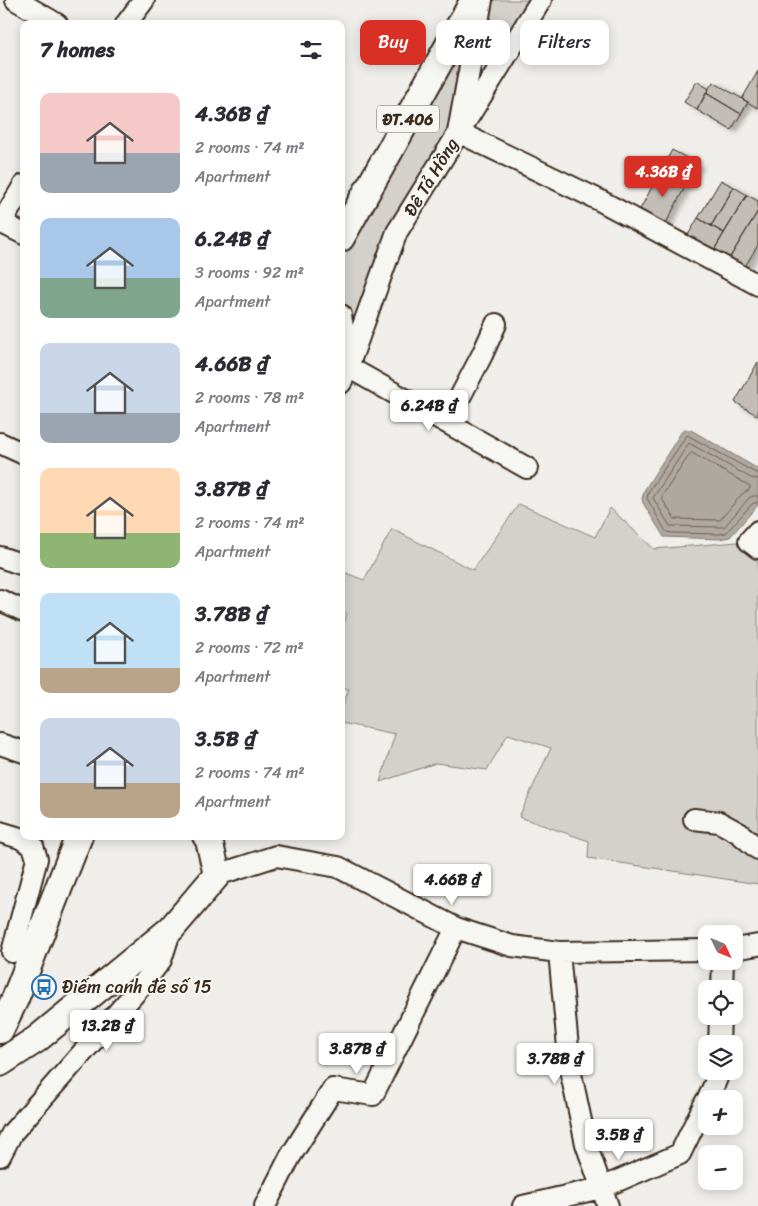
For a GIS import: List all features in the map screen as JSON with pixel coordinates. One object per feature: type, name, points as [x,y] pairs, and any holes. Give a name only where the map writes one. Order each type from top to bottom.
[{"type":"main road","name":"ĐT.406","points":[[345,231],[474,0]]},
{"type":"main road","points":[[0,1030],[15,999],[14,953],[77,840]]},
{"type":"main road","points":[[0,1063],[37,1038],[171,929],[217,875],[209,840]]},
{"type":"street","points":[[16,0],[49,20]]},
{"type":"street","points":[[129,20],[144,0]]},
{"type":"street","points":[[482,0],[458,132],[599,200],[758,285]]},
{"type":"street","name":"Đê Tả Hồng","points":[[345,375],[396,232],[541,0]]},
{"type":"street","points":[[20,191],[0,222],[20,232]]},
{"type":"street","points":[[447,422],[496,324]]},
{"type":"street","points":[[345,375],[447,422],[526,468]]},
{"type":"street","points":[[0,443],[20,452]]},
{"type":"street","points":[[758,531],[750,541],[758,548]]},
{"type":"street","points":[[0,557],[20,564]]},
{"type":"street","points":[[0,600],[20,609]]},
{"type":"street","points":[[0,744],[20,751]]},
{"type":"street","points":[[694,819],[719,822],[739,833],[758,849]]},
{"type":"street","points":[[0,832],[20,838]]},
{"type":"street","points":[[14,953],[37,860],[33,846],[23,840]]},
{"type":"street","points":[[217,875],[276,856],[338,867],[456,928],[512,946],[559,952],[698,950]]},
{"type":"street","points":[[264,1206],[290,1157],[332,1089],[373,1095],[456,928]]},
{"type":"street","points":[[0,1156],[12,1133],[162,960],[171,929]]},
{"type":"street","points":[[743,947],[758,945]]},
{"type":"street","points":[[559,952],[570,1069],[586,1144],[604,1197]]},
{"type":"street","points":[[523,1206],[604,1197],[680,1154],[698,1118]]},
{"type":"shaded area","points":[[474,0],[541,0],[529,20],[520,20],[520,34],[510,50],[510,20],[463,20]]},
{"type":"shaded area","points":[[438,65],[501,65],[397,232],[345,372],[345,236]]},
{"type":"shaded area","points":[[519,504],[595,537],[610,508],[654,549],[749,541],[758,548],[758,884],[588,858],[589,841],[519,817],[551,748],[508,734],[487,770],[436,763],[380,782],[395,734],[345,724],[345,700],[349,689],[345,688],[345,620],[347,614],[345,613],[345,573],[364,580],[392,529],[473,570]]},
{"type":"water","points":[[685,429],[691,430],[758,469],[758,505],[730,537],[719,539],[664,537],[643,503],[642,498],[645,489]]},
{"type":"building","points":[[758,71],[758,108],[742,99]]},
{"type":"building","points":[[697,81],[709,89],[697,110],[684,102]]},
{"type":"building","points":[[713,82],[748,102],[741,114],[706,93]]},
{"type":"building","points":[[706,93],[741,114],[731,130],[697,110]]},
{"type":"building","points":[[672,150],[698,164],[688,181],[662,168]]},
{"type":"building","points":[[662,168],[688,181],[663,229],[637,215]]},
{"type":"building","points":[[721,180],[734,187],[711,226],[698,218]]},
{"type":"building","points":[[734,187],[747,195],[724,233],[711,226]]},
{"type":"building","points":[[747,195],[758,201],[758,211],[729,259],[714,250]]},
{"type":"building","points":[[758,211],[758,245],[744,268],[729,259]]},
{"type":"building","points":[[698,218],[724,233],[714,250],[688,235]]},
{"type":"building","points":[[758,362],[758,416],[735,402]]},
{"type":"place","name":"Điếm canh đê số 15","points":[[44,987]]}]
